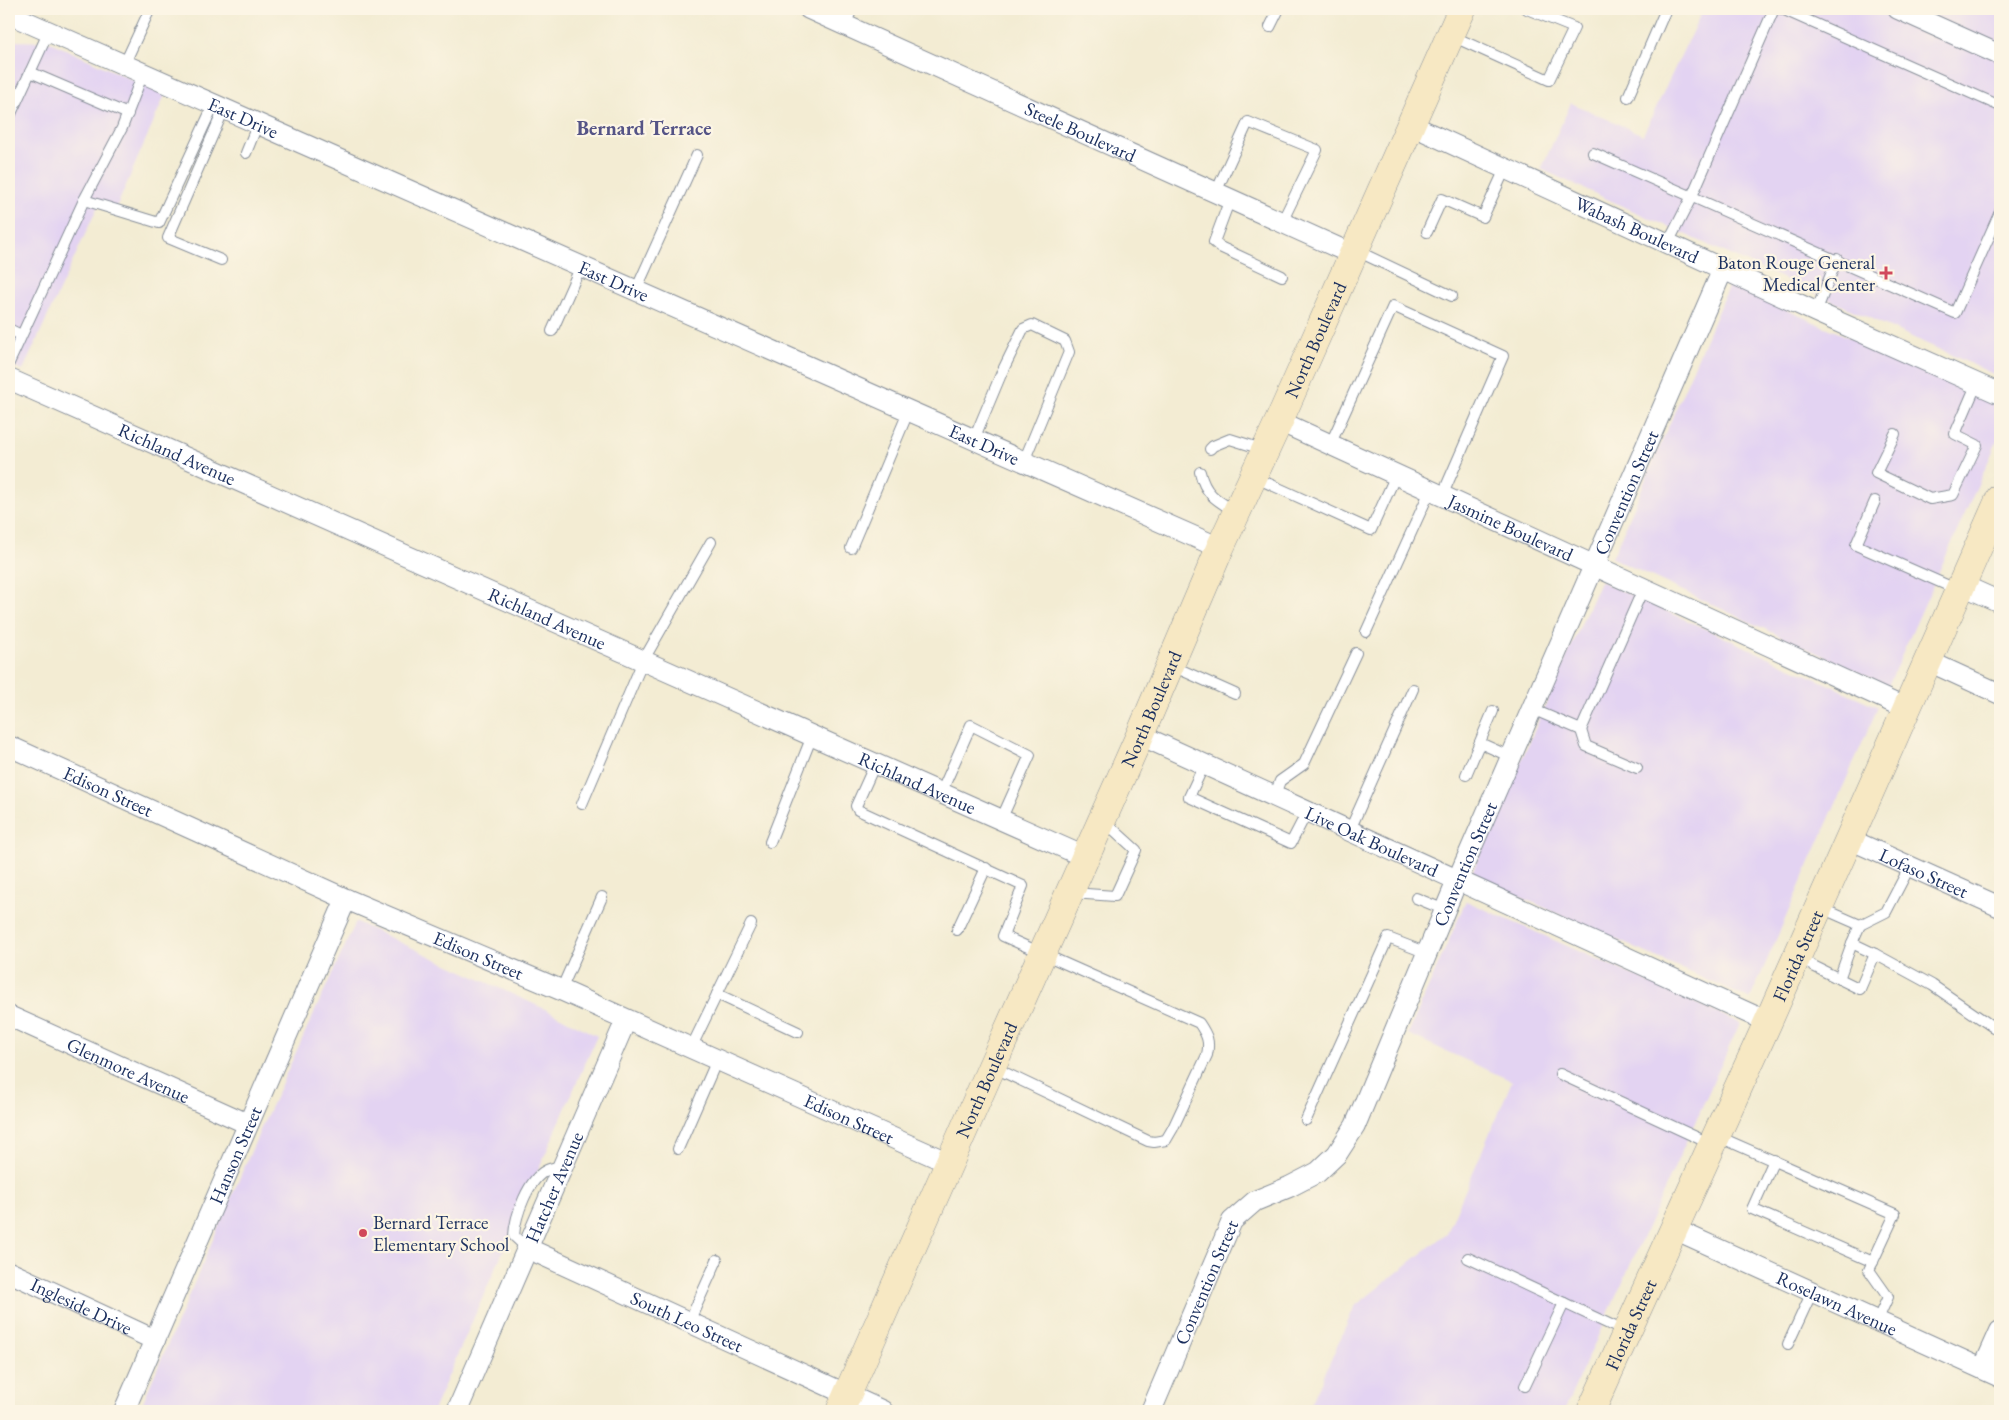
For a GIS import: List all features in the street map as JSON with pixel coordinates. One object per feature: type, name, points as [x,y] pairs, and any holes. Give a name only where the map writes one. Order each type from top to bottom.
[{"type":"street","name":"Steele Boulevard","points":[[809,9],[849,17],[1223,196],[1353,252]]},
{"type":"street","name":"North Boulevard","points":[[844,1403],[1140,735],[1220,548],[1266,450],[1462,9]]},
{"type":"street","points":[[1898,9],[2000,55]]},
{"type":"street","name":"East Drive","points":[[9,14],[1220,548]]},
{"type":"street","name":"Wabash Boulevard","points":[[1411,126],[1816,312],[2000,394]]},
{"type":"street","name":"Convention Street","points":[[1151,1411],[1232,1221],[1254,1201],[1289,1187],[1318,1172],[1337,1154],[1355,1126],[1457,881],[1724,269]]},
{"type":"street","name":"Richland Avenue","points":[[9,379],[1085,857]]},
{"type":"street","name":"Jasmine Boulevard","points":[[1279,421],[1907,709]]},
{"type":"street","name":"Florida Street","points":[[1591,1411],[1768,1022],[2000,498]]},
{"type":"street","points":[[1960,587],[2000,602]]},
{"type":"street","points":[[1928,661],[2000,694]]},
{"type":"street","name":"Live Oak Boulevard","points":[[1140,735],[1768,1022]]},
{"type":"street","name":"Edison Street","points":[[9,746],[346,899],[561,990],[949,1163]]},
{"type":"street","name":"Lofaso Street","points":[[1849,838],[2000,907]]},
{"type":"street","name":"Hanson Street","points":[[124,1411],[346,899]]},
{"type":"street","name":"Glenmore Avenue","points":[[9,1016],[248,1124]]},
{"type":"street","name":"Hatcher Avenue","points":[[457,1411],[626,1020]]},
{"type":"street","name":"Roselawn Avenue","points":[[1674,1229],[1992,1373]]},
{"type":"street","name":"South Leo Street","points":[[527,1248],[689,1322],[844,1403],[883,1411]]},
{"type":"street","name":"Ingleside Drive","points":[[9,1272],[155,1340]]},
{"type":"street","points":[[1992,1373],[2000,1331]]},
{"type":"lane","points":[[124,65],[150,9]]},
{"type":"lane","points":[[1270,27],[1279,9]]},
{"type":"lane","points":[[1451,35],[1549,80],[1574,28],[1527,9]]},
{"type":"lane","points":[[1628,97],[1666,9]]},
{"type":"lane","points":[[1668,243],[1692,196],[1774,9]]},
{"type":"lane","points":[[1782,9],[2000,106]]},
{"type":"lane","points":[[9,118],[50,32]]},
{"type":"lane","points":[[30,72],[128,114]]},
{"type":"lane","points":[[9,363],[84,200],[122,128],[143,73]]},
{"type":"lane","points":[[84,200],[159,224],[219,106]]},
{"type":"lane","points":[[219,106],[168,238],[221,260]]},
{"type":"lane","points":[[1282,222],[1317,150],[1248,122],[1223,196],[1214,242],[1220,247],[1282,276]]},
{"type":"lane","points":[[246,153],[258,123]]},
{"type":"lane","points":[[1593,153],[1837,259],[1955,313],[2000,212]]},
{"type":"lane","points":[[636,290],[697,155]]},
{"type":"lane","points":[[1427,232],[1442,199],[1483,217],[1505,169]]},
{"type":"lane","points":[[1353,252],[1452,296]]},
{"type":"lane","points":[[1816,312],[1837,259]]},
{"type":"lane","points":[[552,331],[581,266]]},
{"type":"lane","points":[[1330,445],[1393,306],[1503,356],[1366,632]]},
{"type":"lane","points":[[974,439],[1002,372],[1023,329],[1032,325],[1066,341],[1069,352],[1024,461]]},
{"type":"lane","points":[[9,329],[21,334]]},
{"type":"lane","points":[[1895,434],[1876,473],[1930,499],[1953,495],[1977,445],[1955,434],[1977,383]]},
{"type":"lane","points":[[851,548],[909,410]]},
{"type":"lane","points":[[1210,449],[1230,439],[1266,450]]},
{"type":"lane","points":[[1200,472],[1203,485],[1211,495],[1236,512]]},
{"type":"lane","points":[[1253,477],[1371,530],[1396,475]]},
{"type":"lane","points":[[1875,501],[1856,545],[1960,587]]},
{"type":"lane","points":[[582,804],[643,661],[711,542]]},
{"type":"lane","points":[[1637,768],[1586,746],[1581,730],[1643,589]]},
{"type":"lane","points":[[1274,797],[1280,782],[1304,764],[1356,653]]},
{"type":"lane","points":[[1170,665],[1235,694]]},
{"type":"lane","points":[[1349,832],[1413,689]]},
{"type":"lane","points":[[1532,709],[1581,730]]},
{"type":"lane","points":[[1466,775],[1493,711]]},
{"type":"lane","points":[[941,793],[971,725],[1030,755],[1001,820]]},
{"type":"lane","points":[[770,842],[812,736]]},
{"type":"lane","points":[[1480,743],[1511,757]]},
{"type":"lane","points":[[875,764],[856,806],[858,810],[1023,886],[1003,936],[1199,1023],[1207,1035],[1210,1044],[1207,1055],[1173,1128],[1166,1140],[1154,1142],[1148,1141],[992,1066]]},
{"type":"lane","points":[[1204,765],[1189,797],[1291,843],[1306,812]]},
{"type":"lane","points":[[1069,893],[1115,896],[1136,850],[1102,819]]},
{"type":"lane","points":[[1838,979],[1860,925],[1886,912],[1910,866]]},
{"type":"lane","points":[[957,930],[986,868]]},
{"type":"lane","points":[[561,990],[602,897]]},
{"type":"lane","points":[[1416,898],[1445,910]]},
{"type":"lane","points":[[1819,907],[1860,925]]},
{"type":"lane","points":[[691,1048],[751,924]]},
{"type":"lane","points":[[1306,1120],[1388,938],[1427,953]]},
{"type":"lane","points":[[1852,943],[1932,985],[1993,1027]]},
{"type":"lane","points":[[1796,957],[1860,989],[1875,954]]},
{"type":"lane","points":[[717,994],[798,1032]]},
{"type":"lane","points":[[678,1149],[717,1060]]},
{"type":"lane","points":[[1560,1074],[1714,1140],[1774,1160],[1895,1214],[1869,1270],[1888,1297],[1877,1321]]},
{"type":"lane","points":[[1774,1160],[1752,1209],[1873,1262]]},
{"type":"lane","points":[[1468,1258],[1627,1332]]},
{"type":"lane","points":[[689,1322],[717,1260]]},
{"type":"lane","points":[[1788,1344],[1812,1292]]},
{"type":"lane","points":[[1525,1386],[1564,1303]]},
{"type":"shaded area","name":"Baton Rouge General Medical Center","points":[[1703,9],[2000,9],[2000,377],[1541,169],[1571,103],[1643,135]]},
{"type":"shaded area","points":[[13,41],[50,42],[165,95],[114,213],[98,206],[23,370],[9,364],[9,50]]},
{"type":"shaded area","points":[[1729,285],[2000,403],[2000,435],[1888,686],[1612,558]]},
{"type":"shaded area","points":[[1600,581],[1878,707],[1750,999],[1471,875]]},
{"type":"shaded area","points":[[1466,901],[1740,1023],[1564,1411],[1308,1411],[1355,1306],[1447,1233],[1512,1081],[1408,1034]]},
{"type":"shaded area","name":"Bernard Terrace Elementary School","points":[[356,922],[549,1011],[597,1036],[433,1411],[139,1411],[262,1126]]},
{"type":"place","name":"Baton Rouge General Medical Center","points":[[1886,273]]},
{"type":"place","name":"Bernard Terrace Elementary School","points":[[363,1233]]},
{"type":"district","name":"Bernard Terrace","points":[[644,128]]}]
